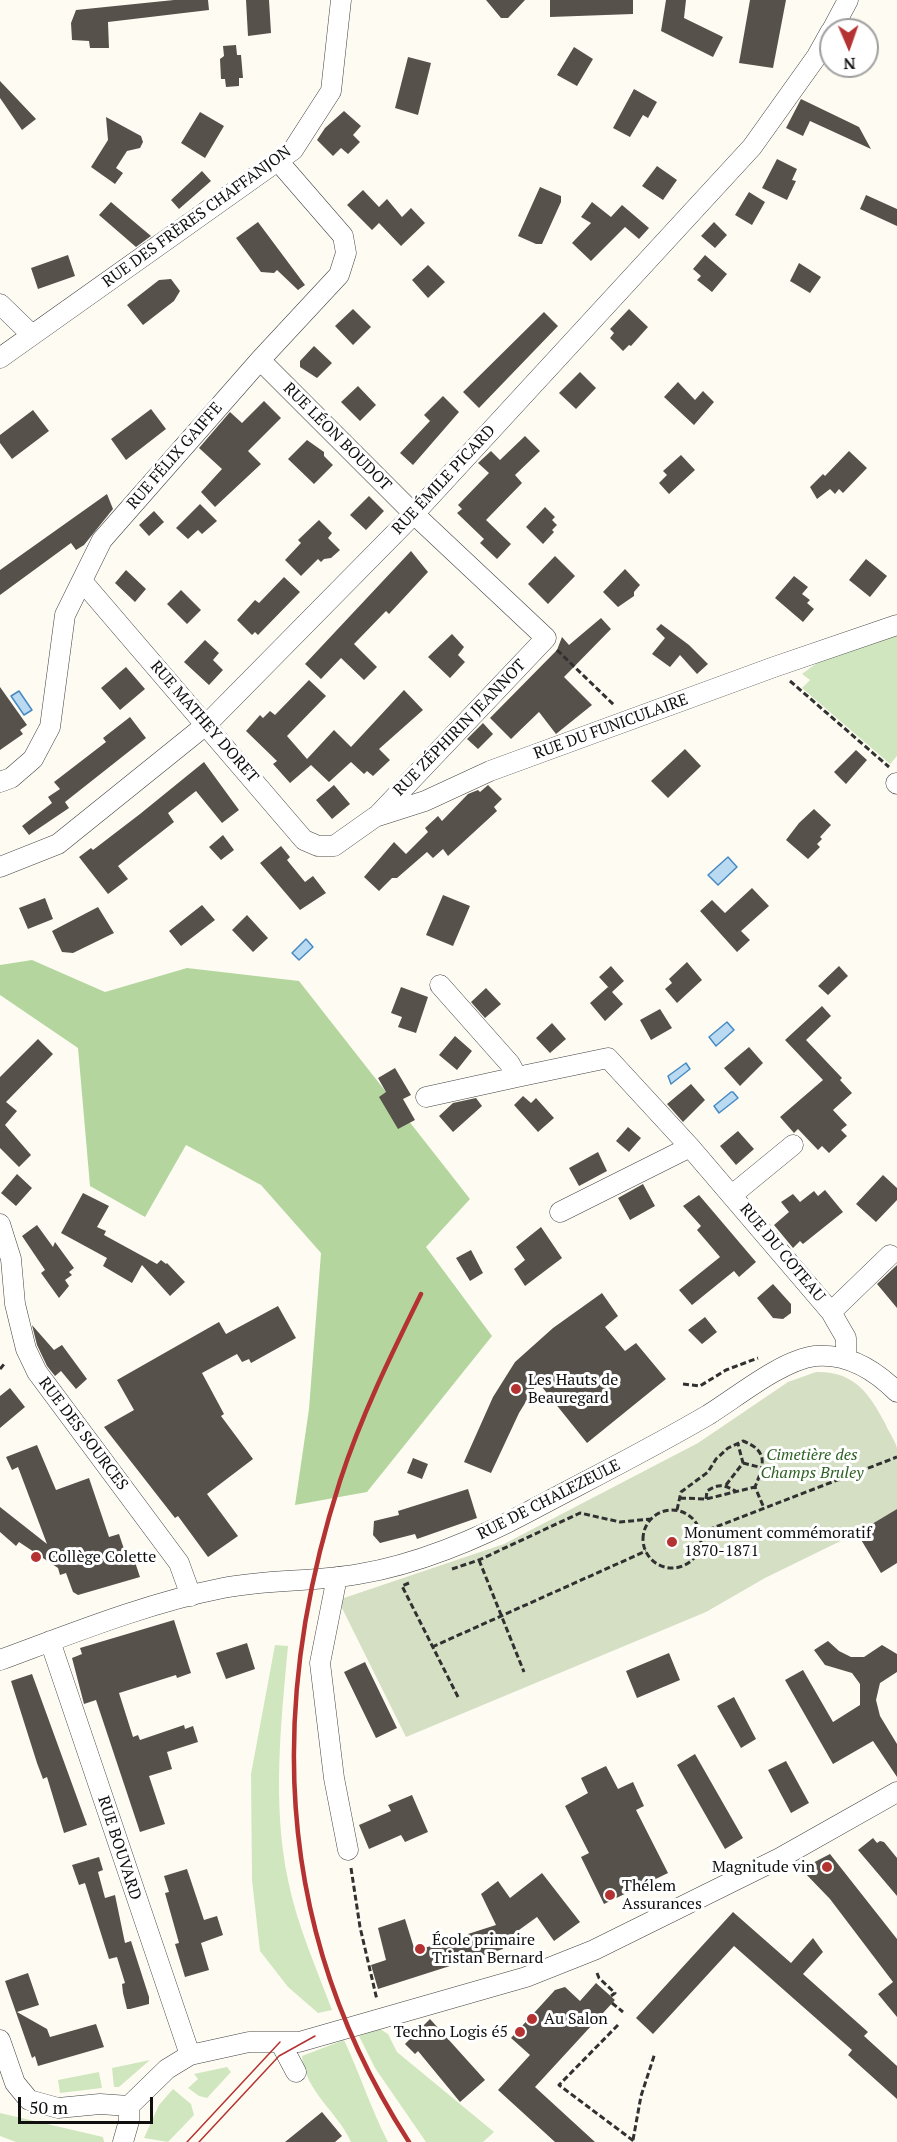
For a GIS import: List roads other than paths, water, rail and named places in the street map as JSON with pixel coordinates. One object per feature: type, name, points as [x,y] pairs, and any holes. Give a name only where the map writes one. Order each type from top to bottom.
[{"type":"street","name":"RUE DES FRÈRES CHAFFANJON","points":[[0,358],[292,150],[331,91],[340,0]]},
{"type":"street","name":"RUE ÉMILE PICARD","points":[[838,18],[848,0]]},
{"type":"street","name":"RUE ÉMILE PICARD","points":[[0,867],[58,844],[207,724],[414,514],[752,147],[819,52]]},
{"type":"street","name":"RUE FÉLIX GAIFFE","points":[[0,782],[11,778],[33,759],[51,727],[65,615],[102,540],[260,360],[339,275],[346,253],[343,236],[278,161]]},
{"type":"street","points":[[0,304],[32,335]]},
{"type":"street","name":"RUE LÉON BOUDOT","points":[[260,360],[414,514],[546,638]]},
{"type":"street","name":"RUE MATHEY DORET","points":[[82,581],[207,724],[304,840],[318,846],[333,846]]},
{"type":"street","name":"RUE DU FUNICULAIRE","points":[[333,846],[375,818],[425,801],[490,771],[774,667],[897,625]]},
{"type":"street","name":"RUE ZÉPHIRIN JEANNOT","points":[[375,818],[546,638]]},
{"type":"street","points":[[440,985],[510,1064],[517,1077]]},
{"type":"street","name":"RUE DU COTEAU","points":[[426,1097],[608,1058],[690,1147],[831,1312],[846,1338],[846,1359]]},
{"type":"street","name":"RUE DU COTEAU","points":[[732,1195],[793,1145]]},
{"type":"street","points":[[560,1212],[690,1147]]},
{"type":"street","name":"RUE DES SOURCES","points":[[0,1224],[11,1258],[18,1316],[26,1349],[37,1372],[179,1563],[191,1596]]},
{"type":"street","name":"RUE DU COTEAU","points":[[831,1312],[890,1255]]},
{"type":"street","name":"RUE DE CHALEZEULE","points":[[0,1660],[50,1641],[191,1596],[229,1587],[338,1577],[380,1570],[489,1533],[650,1447],[795,1362],[813,1356],[846,1359],[882,1376],[897,1392]]},
{"type":"street","points":[[338,1577],[320,1663],[333,1779],[348,1850]]},
{"type":"street","name":"RUE BOUVARD","points":[[50,1641],[190,2055]]},
{"type":"street","points":[[123,2142],[129,2121],[129,2106],[160,2075],[190,2055],[249,2042],[298,2042],[526,1977],[594,1950],[770,1863],[890,1800],[897,1782]]},
{"type":"street","points":[[280,2042],[312,2028],[473,1985],[573,1950],[653,1915],[890,1800]]},
{"type":"street","points":[[0,2040],[15,2083],[29,2100],[58,2108],[100,2103],[129,2106]]},
{"type":"street","points":[[280,2042],[296,2072]]},
{"type":"water","points":[[19,691],[32,710],[24,715],[11,696]]},
{"type":"water","points":[[728,857],[737,867],[718,885],[708,875]]},
{"type":"water","points":[[306,939],[313,947],[299,960],[292,953]]},
{"type":"water","points":[[727,1022],[734,1030],[716,1046],[709,1037]]},
{"type":"water","points":[[686,1063],[690,1069],[671,1084],[668,1076]]},
{"type":"water","points":[[731,1092],[738,1098],[719,1113],[714,1106]]},
{"type":"tram line","points":[[199,2142],[279,2056],[315,2036]]},
{"type":"tram line","points":[[187,2142],[280,2042]]},
{"type":"railway","points":[[409,2142],[365,2064],[332,1984],[309,1903],[297,1820],[294,1737],[301,1652],[316,1567],[340,1481],[367,1409],[421,1294]]},
{"type":"place","name":"Les Hauts de Beauregard","points":[[516,1389]]},
{"type":"place","name":"Monument commémoratif 1870-1871","points":[[672,1542]]},
{"type":"place","name":"Collège Colette","points":[[36,1557]]},
{"type":"place","name":"Magnitude vin","points":[[827,1867]]},
{"type":"place","name":"Thélem Assurances","points":[[610,1895]]},
{"type":"place","name":"École primaire Tristan Bernard","points":[[420,1949]]},
{"type":"place","name":"Au Salon","points":[[532,2019]]},
{"type":"place","name":"Techno Logis é5","points":[[520,2032]]},
{"type":"park label","name":"Cimetière des Champs Bruley","points":[[812,1464]]}]
